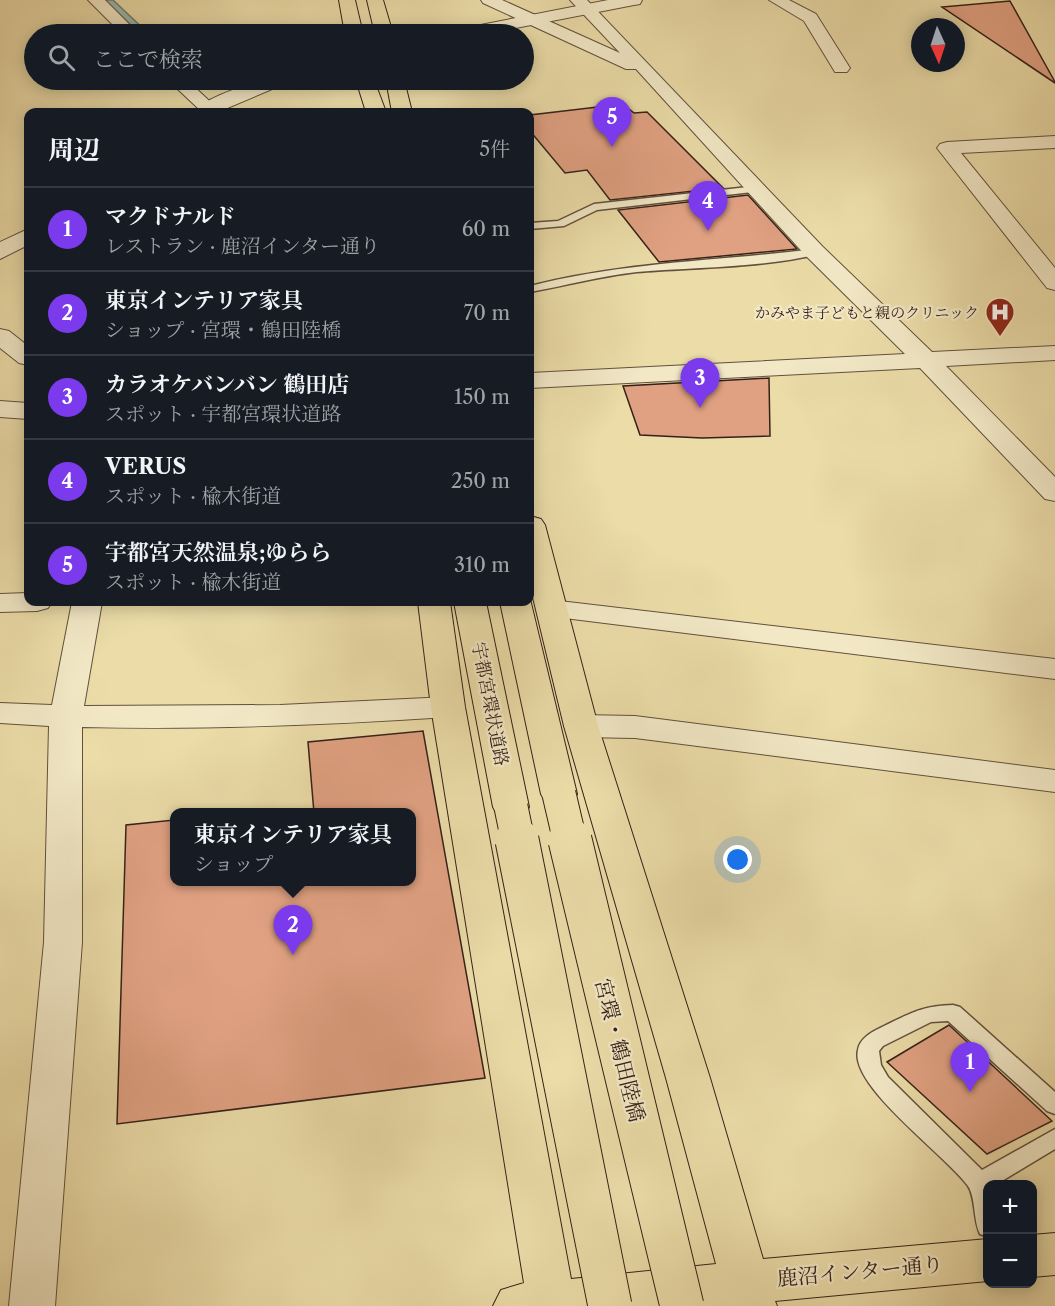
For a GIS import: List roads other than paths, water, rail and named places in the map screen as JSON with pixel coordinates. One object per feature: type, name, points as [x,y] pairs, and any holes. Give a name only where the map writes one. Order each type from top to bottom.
[{"type":"main road","points":[[347,0],[352,24]]},
{"type":"main road","points":[[375,0],[381,24]]},
{"type":"main road","points":[[368,90],[375,108]]},
{"type":"main road","points":[[396,90],[401,108]]},
{"type":"main road","points":[[435,606],[448,708],[540,1305]]},
{"type":"main road","name":"宇都宮環状道路","points":[[471,606],[610,1306]]},
{"type":"main road","points":[[533,606],[581,726],[688,1078],[749,1294]]},
{"type":"main road","name":"宮環・鶴田陸橋","points":[[533,606],[559,794],[682,1306]]},
{"type":"main road","points":[[1037,1256],[1055,1254]]},
{"type":"main road","name":"鹿沼インター通り","points":[[540,1305],[749,1294],[983,1261]]},
{"type":"street","points":[[96,0],[121,24]]},
{"type":"street","points":[[510,24],[582,4],[634,0]]},
{"type":"street","points":[[777,0],[810,18],[841,68]]},
{"type":"street","points":[[499,2],[530,20],[645,69]]},
{"type":"street","points":[[582,4],[815,252],[926,360],[1055,493]]},
{"type":"street","points":[[187,90],[204,108]]},
{"type":"street","points":[[214,108],[254,90]]},
{"type":"street","points":[[1055,142],[948,148],[1055,283]]},
{"type":"street","points":[[0,252],[24,238]]},
{"type":"street","points":[[1031,253],[1055,253]]},
{"type":"street","points":[[0,336],[24,355]]},
{"type":"street","points":[[534,381],[1055,353]]},
{"type":"street","points":[[0,409],[24,411]]},
{"type":"street","points":[[0,603],[24,602]]},
{"type":"street","points":[[534,605],[1055,669]]},
{"type":"street","points":[[32,1306],[63,942],[66,717],[86,606]]},
{"type":"street","points":[[0,713],[66,717],[324,715],[448,708]]},
{"type":"street","points":[[581,726],[634,727],[1055,781]]},
{"type":"lane","points":[[534,226],[560,224],[594,207],[757,189]]},
{"type":"lane","points":[[534,288],[574,278],[634,269],[761,259],[815,252]]},
{"type":"lane","points":[[983,1202],[980,1183],[880,1083],[870,1066],[868,1050],[875,1040],[928,1014],[953,1012],[1055,1105]]},
{"type":"lane","points":[[980,1183],[1055,1138]]},
{"type":"water","points":[[104,0],[113,0],[138,24],[129,24]]},
{"type":"place","name":"宇都宮天然温泉;ゆらら","points":[[612,147]]},
{"type":"place","name":"VERUS","points":[[708,231]]},
{"type":"place","name":"かみやま子どもと親のクリニック","points":[[1000,338]]},
{"type":"place","name":"カラオケバンバン 鶴田店","points":[[700,408]]},
{"type":"place","name":"東京インテリア家具","points":[[293,955]]},
{"type":"place","name":"マクドナルド","points":[[970,1092]]}]
